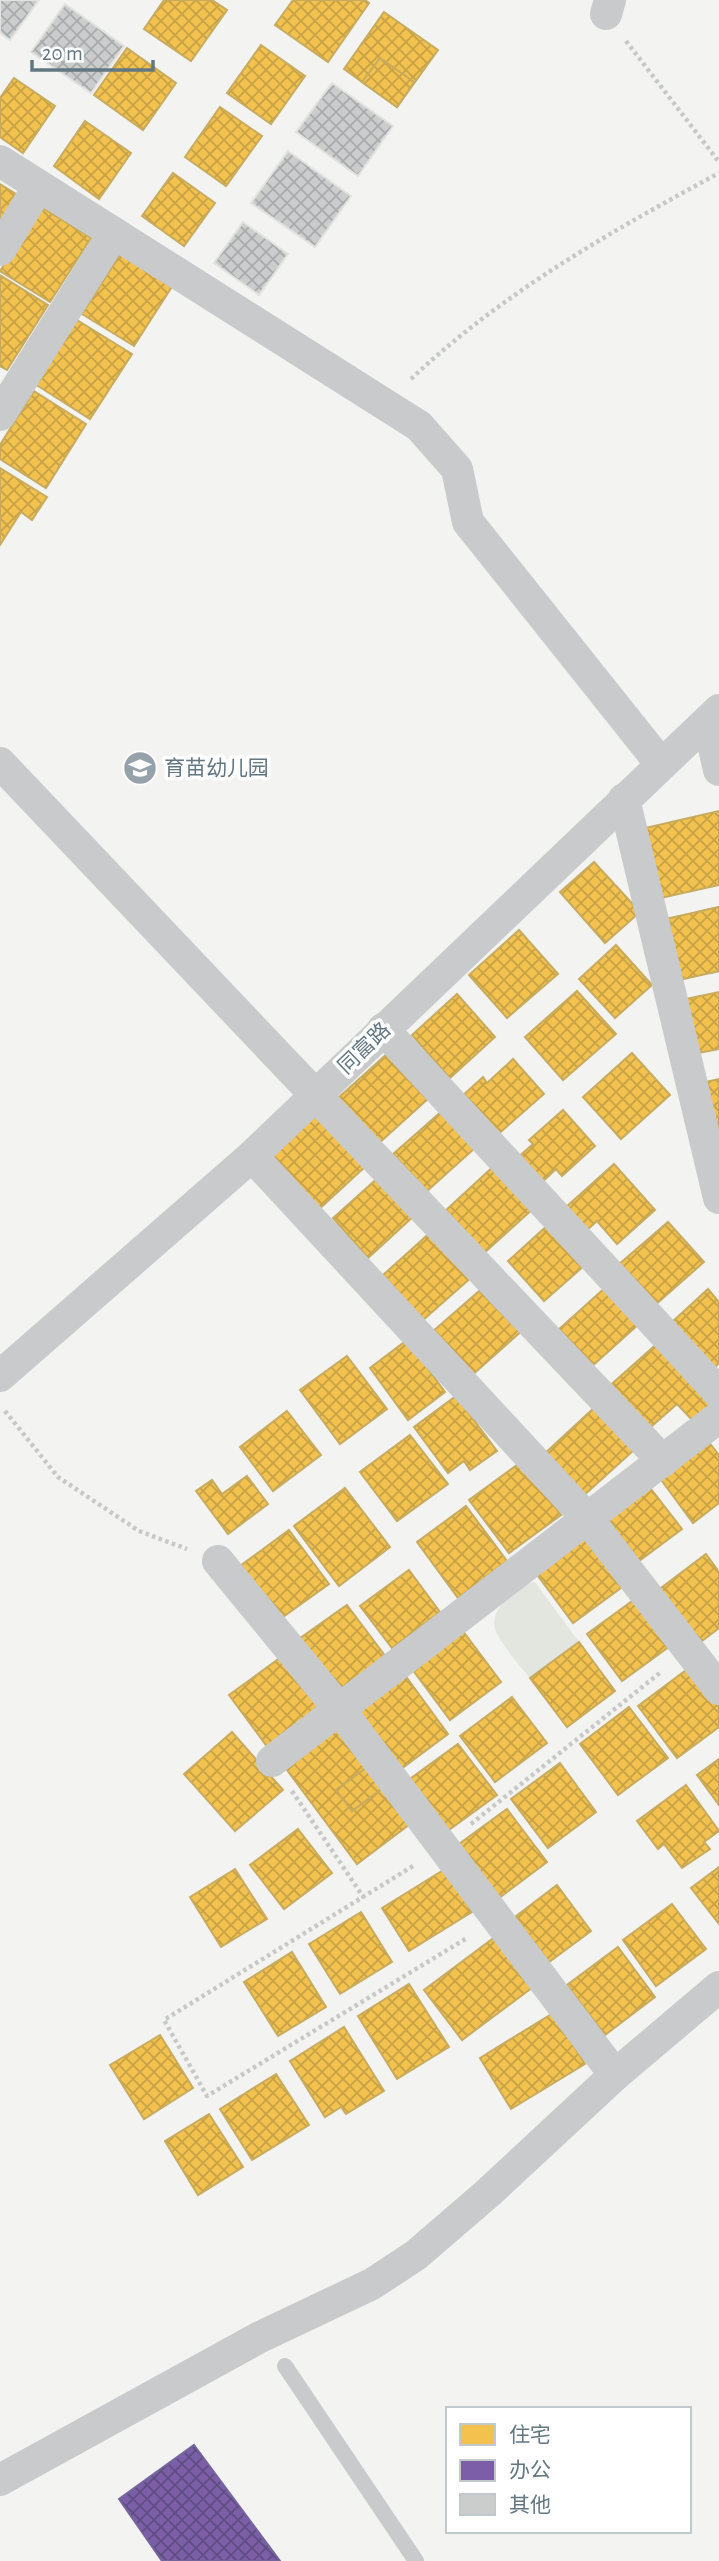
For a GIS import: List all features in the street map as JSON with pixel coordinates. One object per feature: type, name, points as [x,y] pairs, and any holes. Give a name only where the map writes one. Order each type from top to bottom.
[{"type":"street","points":[[0,161],[419,426],[457,469],[468,522],[661,764]]},
{"type":"street","points":[[0,250],[39,186]]},
{"type":"street","points":[[0,415],[114,233]]},
{"type":"street","points":[[713,715],[719,770]]},
{"type":"street","name":"同富路","points":[[0,1376],[252,1156],[713,715]]},
{"type":"street","points":[[0,763],[663,1461]]},
{"type":"street","points":[[624,799],[719,1198]]},
{"type":"street","points":[[383,1029],[719,1393]]},
{"type":"street","points":[[252,1156],[588,1519],[719,1689]]},
{"type":"street","points":[[272,1761],[663,1461],[717,1424]]},
{"type":"street","points":[[218,1561],[340,1710],[615,2075]]},
{"type":"street","points":[[0,2480],[260,2337],[372,2284],[416,2255],[488,2193],[615,2075],[719,1987]]},
{"type":"lane","points":[[285,2366],[416,2561]]},
{"type":"path","points":[[608,7],[719,162]]},
{"type":"path","points":[[385,403],[448,344],[534,280],[629,222],[719,173]]},
{"type":"path","points":[[0,1405],[58,1477],[139,1531],[218,1561]]},
{"type":"path","points":[[496,1920],[207,2096],[164,2020],[442,1848],[689,1650]]},
{"type":"path","points":[[272,1761],[364,1898]]},
{"type":"shaded area","points":[[535,1582],[579,1642],[530,1678],[502,1643],[494,1622],[505,1600],[523,1585]]},
{"type":"building: 住宅","points":[[164,0],[212,0],[227,10],[191,61],[144,29]]},
{"type":"building: 住宅","points":[[293,0],[365,0],[369,3],[328,62],[275,25]]},
{"type":"building: 住宅","points":[[384,12],[438,50],[397,107],[344,69]]},
{"type":"building: 住宅","points":[[261,45],[305,76],[271,124],[227,93]]},
{"type":"building: 住宅","points":[[127,48],[176,83],[143,130],[94,95]]},
{"type":"building: 住宅","points":[[380,58],[414,82],[397,107],[362,82]]},
{"type":"building: 住宅","points":[[14,78],[55,106],[23,153],[0,137],[0,98]]},
{"type":"building: 住宅","points":[[220,107],[262,136],[226,186],[185,157]]},
{"type":"building: 住宅","points":[[85,121],[131,153],[99,199],[54,166]]},
{"type":"building: 住宅","points":[[173,173],[215,203],[184,246],[142,216]]},
{"type":"building: 住宅","points":[[0,184],[21,197],[0,230]]},
{"type":"building: 住宅","points":[[41,207],[91,238],[50,302],[0,271]]},
{"type":"building: 住宅","points":[[121,253],[173,285],[134,346],[82,314]]},
{"type":"building: 住宅","points":[[0,275],[48,305],[7,370],[0,366]]},
{"type":"building: 住宅","points":[[77,320],[132,354],[90,419],[35,384]]},
{"type":"building: 住宅","points":[[34,391],[86,424],[46,488],[0,459],[0,445]]},
{"type":"building: 住宅","points":[[0,468],[47,497],[32,520],[21,512],[0,545]]},
{"type":"building: 住宅","points":[[719,811],[719,885],[656,899],[641,829]]},
{"type":"building: 住宅","points":[[594,862],[640,912],[605,943],[560,892]]},
{"type":"building: 住宅","points":[[719,907],[719,971],[711,973],[697,912]]},
{"type":"building: 住宅","points":[[719,907],[719,971],[675,981],[661,920]]},
{"type":"building: 住宅","points":[[519,930],[558,974],[507,1018],[469,975]]},
{"type":"building: 住宅","points":[[616,945],[652,985],[615,1018],[579,979]]},
{"type":"building: 住宅","points":[[577,991],[616,1034],[563,1080],[525,1037]]},
{"type":"building: 住宅","points":[[719,992],[719,1049],[693,1054],[681,1000]]},
{"type":"building: 住宅","points":[[457,994],[495,1037],[450,1078],[412,1035]]},
{"type":"building: 住宅","points":[[388,1053],[429,1098],[379,1143],[338,1098]]},
{"type":"building: 住宅","points":[[632,1053],[670,1095],[621,1139],[583,1097]]},
{"type":"building: 住宅","points":[[513,1059],[544,1094],[496,1136],[461,1097],[483,1077],[487,1083]]},
{"type":"building: 住宅","points":[[719,1079],[719,1129],[711,1131],[701,1083]]},
{"type":"building: 住宅","points":[[563,1110],[595,1146],[562,1176],[556,1169],[539,1185],[515,1160],[533,1144],[529,1140]]},
{"type":"building: 住宅","points":[[442,1111],[475,1148],[427,1191],[393,1154]]},
{"type":"building: 住宅","points":[[319,1113],[366,1166],[317,1211],[269,1158]]},
{"type":"building: 住宅","points":[[614,1164],[655,1210],[617,1244],[597,1221],[587,1230],[566,1207]]},
{"type":"building: 住宅","points":[[495,1165],[534,1208],[484,1253],[446,1210]]},
{"type":"building: 住宅","points":[[380,1176],[415,1215],[368,1258],[333,1218]]},
{"type":"building: 住宅","points":[[668,1222],[704,1262],[655,1305],[618,1265]]},
{"type":"building: 住宅","points":[[549,1224],[585,1265],[544,1301],[508,1261]]},
{"type":"building: 住宅","points":[[432,1231],[473,1276],[423,1320],[383,1275]]},
{"type":"building: 住宅","points":[[485,1286],[524,1329],[471,1376],[432,1332]]},
{"type":"building: 住宅","points":[[606,1287],[639,1324],[591,1367],[558,1330]]},
{"type":"building: 住宅","points":[[708,1289],[719,1302],[719,1363],[714,1368],[672,1322]]},
{"type":"building: 住宅","points":[[407,1340],[445,1392],[408,1420],[370,1368]]},
{"type":"building: 住宅","points":[[660,1341],[719,1408],[698,1426],[677,1404],[645,1432],[606,1389]]},
{"type":"building: 住宅","points":[[347,1356],[387,1409],[340,1444],[300,1390]]},
{"type":"building: 住宅","points":[[456,1396],[497,1451],[470,1470],[464,1461],[448,1473],[414,1427]]},
{"type":"building: 住宅","points":[[595,1407],[634,1450],[582,1497],[543,1455]]},
{"type":"building: 住宅","points":[[287,1411],[321,1455],[273,1491],[240,1447]]},
{"type":"building: 住宅","points":[[410,1435],[448,1484],[397,1521],[360,1472]]},
{"type":"building: 住宅","points":[[708,1441],[719,1455],[719,1503],[693,1523],[659,1477]]},
{"type":"building: 住宅","points":[[521,1462],[561,1515],[509,1553],[469,1500]]},
{"type":"building: 住宅","points":[[247,1476],[268,1504],[228,1534],[196,1491],[212,1480],[222,1494]]},
{"type":"building: 住宅","points":[[648,1485],[682,1529],[639,1561],[605,1516]]},
{"type":"building: 住宅","points":[[345,1488],[390,1547],[339,1586],[294,1526]]},
{"type":"building: 住宅","points":[[466,1506],[507,1561],[458,1598],[417,1542]]},
{"type":"building: 住宅","points":[[289,1530],[329,1584],[280,1619],[240,1566]]},
{"type":"building: 住宅","points":[[587,1534],[625,1585],[573,1623],[535,1572]]},
{"type":"building: 住宅","points":[[706,1554],[719,1572],[719,1628],[698,1644],[657,1591]]},
{"type":"building: 住宅","points":[[409,1570],[440,1612],[392,1648],[360,1606]]},
{"type":"building: 住宅","points":[[635,1599],[670,1646],[622,1681],[587,1634]]},
{"type":"building: 住宅","points":[[347,1605],[389,1661],[339,1698],[296,1641]]},
{"type":"building: 住宅","points":[[463,1631],[501,1682],[450,1720],[412,1669]]},
{"type":"building: 住宅","points":[[579,1642],[615,1691],[567,1727],[530,1678]]},
{"type":"building: 住宅","points":[[284,1655],[326,1712],[271,1752],[229,1695]]},
{"type":"building: 住宅","points":[[689,1668],[719,1707],[719,1727],[677,1758],[638,1706]]},
{"type":"building: 住宅","points":[[402,1671],[448,1734],[401,1769],[354,1706]]},
{"type":"building: 住宅","points":[[512,1697],[547,1743],[495,1782],[460,1736]]},
{"type":"building: 住宅","points":[[629,1707],[668,1758],[618,1795],[580,1744]]},
{"type":"building: 住宅","points":[[336,1726],[410,1824],[357,1864],[284,1766]]},
{"type":"building: 住宅","points":[[232,1732],[283,1790],[235,1831],[184,1774]]},
{"type":"building: 住宅","points":[[458,1744],[497,1795],[446,1832],[407,1781]]},
{"type":"building: 住宅","points":[[719,1759],[719,1805],[697,1775]]},
{"type":"building: 住宅","points":[[560,1763],[596,1812],[548,1848],[511,1799]]},
{"type":"building: 住宅","points":[[367,1767],[383,1788],[352,1811],[336,1790]]},
{"type":"building: 住宅","points":[[686,1785],[719,1831],[704,1842],[710,1849],[682,1868],[664,1844],[658,1849],[637,1821]]},
{"type":"building: 住宅","points":[[507,1809],[547,1862],[499,1898],[459,1844]]},
{"type":"building: 住宅","points":[[298,1829],[332,1873],[284,1909],[250,1865]]},
{"type":"building: 住宅","points":[[719,1867],[719,1924],[691,1888]]},
{"type":"building: 住宅","points":[[235,1869],[267,1919],[221,1947],[190,1897]]},
{"type":"building: 住宅","points":[[445,1869],[472,1912],[409,1951],[382,1908]]},
{"type":"building: 住宅","points":[[557,1885],[591,1931],[549,1962],[515,1917]]},
{"type":"building: 住宅","points":[[672,1904],[706,1949],[656,1986],[623,1940]]},
{"type":"building: 住宅","points":[[361,1912],[392,1962],[340,1994],[309,1944]]},
{"type":"building: 住宅","points":[[495,1937],[533,1987],[462,2040],[424,1990]]},
{"type":"building: 住宅","points":[[618,1947],[655,1997],[605,2035],[567,1985]]},
{"type":"building: 住宅","points":[[292,1952],[326,2007],[278,2036],[244,1982]]},
{"type":"building: 住宅","points":[[409,1984],[449,2047],[397,2079],[358,2016]]},
{"type":"building: 住宅","points":[[553,2013],[585,2064],[511,2109],[480,2058]]},
{"type":"building: 住宅","points":[[344,2027],[384,2091],[346,2114],[341,2107],[325,2117],[290,2061]]},
{"type":"building: 住宅","points":[[160,2035],[193,2088],[144,2119],[110,2065]]},
{"type":"building: 住宅","points":[[276,2074],[309,2125],[252,2160],[220,2109]]},
{"type":"building: 住宅","points":[[209,2114],[243,2167],[198,2195],[165,2141]]},
{"type":"building: 办公","points":[[194,2445],[280,2561],[162,2561],[119,2499]]},
{"type":"building: 其他","points":[[0,0],[39,0],[10,40],[0,33]]},
{"type":"building: 其他","points":[[65,4],[124,46],[91,93],[31,52]]},
{"type":"building: 其他","points":[[332,83],[393,126],[358,176],[296,132]]},
{"type":"building: 其他","points":[[288,151],[351,196],[315,247],[251,203]]},
{"type":"building: 其他","points":[[243,222],[288,254],[259,295],[214,263]]},
{"type":"place","name":"育苗幼儿园","points":[[140,768]]}]
